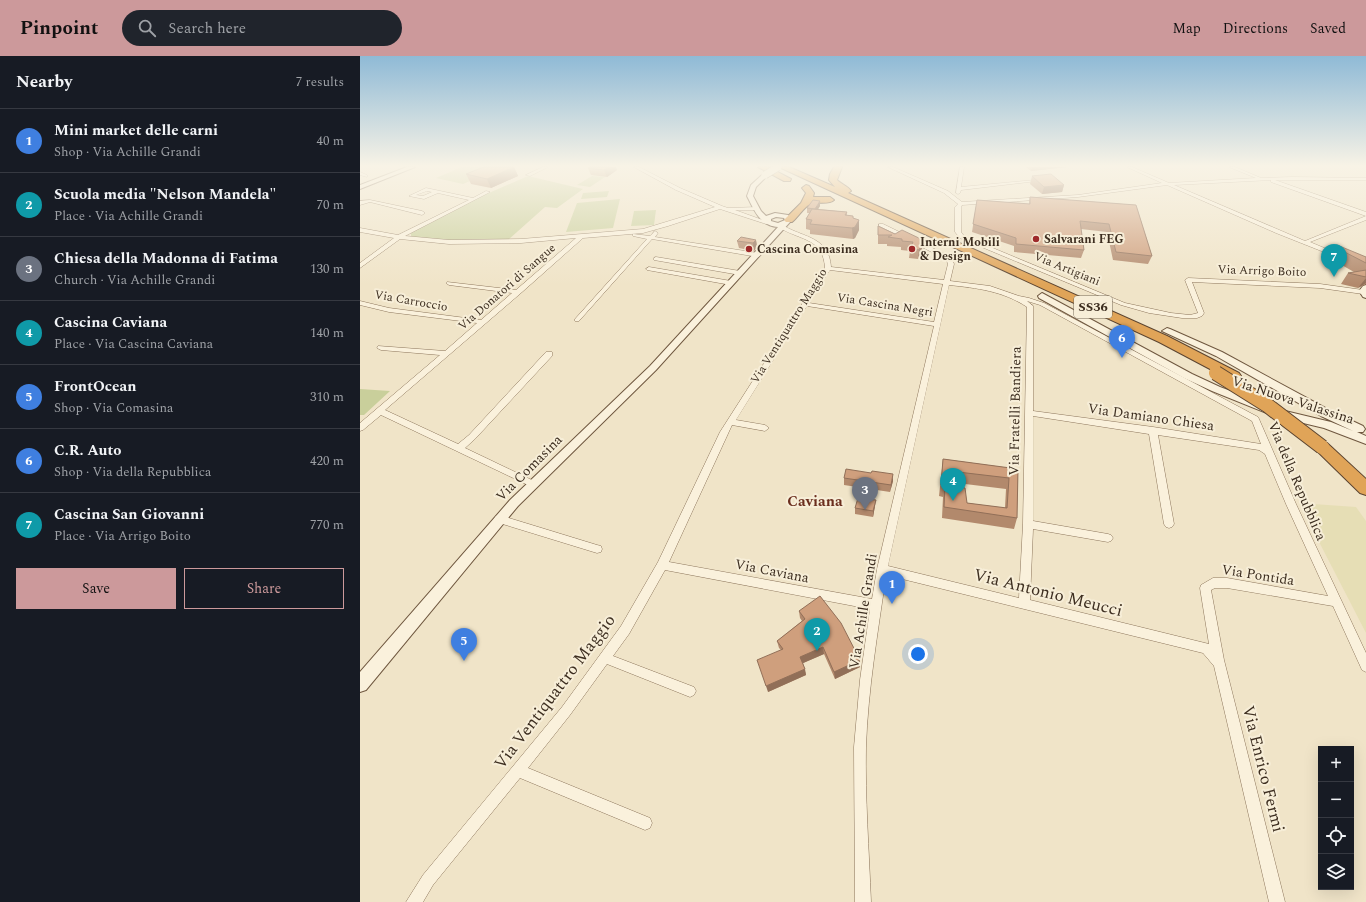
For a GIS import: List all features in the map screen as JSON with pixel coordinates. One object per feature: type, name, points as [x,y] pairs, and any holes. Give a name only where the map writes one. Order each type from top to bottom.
[{"type":"highway","points":[[777,215],[801,206]]},
{"type":"highway","points":[[777,224],[801,206]]},
{"type":"highway","name":"SS36","points":[[856,206],[1178,353],[1216,374],[1267,405],[1326,446],[1366,489]]},
{"type":"highway","name":"SS36","points":[[871,206],[1192,353],[1268,397],[1326,446],[1366,477]]},
{"type":"highway","points":[[879,206],[921,229]]},
{"type":"highway","points":[[867,216],[926,239]]},
{"type":"highway","name":"SS36","points":[[993,262],[1068,290],[1167,331]]},
{"type":"highway","name":"SS36","points":[[979,263],[1042,296]]},
{"type":"main road","points":[[755,206],[777,224]]},
{"type":"main road","points":[[757,209],[786,216],[777,224]]},
{"type":"main road","points":[[777,215],[768,217],[777,224]]},
{"type":"main road","name":"Via Comasina","points":[[360,684],[499,519],[533,484],[625,396],[758,255],[777,224]]},
{"type":"main road","name":"Via Nuova Valassina","points":[[1042,296],[1132,346],[1216,389],[1278,413],[1327,425],[1366,440]]},
{"type":"main road","name":"Via Nuova Valassina","points":[[1167,331],[1219,354],[1325,413],[1366,432]]},
{"type":"street","points":[[389,206],[411,213]]},
{"type":"street","points":[[360,266],[370,257],[399,237],[458,206]]},
{"type":"street","points":[[717,206],[727,209],[757,209]]},
{"type":"street","name":"Via Artigiani","points":[[958,206],[958,232],[962,237],[1123,304],[1144,310],[1187,317],[1197,316],[1201,313]]},
{"type":"street","points":[[1219,206],[1346,260]]},
{"type":"street","points":[[1345,206],[1366,214]]},
{"type":"street","points":[[360,230],[399,237],[449,242],[510,242],[630,232],[659,227],[720,208]]},
{"type":"street","points":[[737,213],[743,208]]},
{"type":"street","name":"Via Ventiquattro Maggio","points":[[414,902],[428,880],[566,711],[625,630],[662,565],[708,464],[730,422],[828,268],[828,259],[825,251],[819,244],[777,224],[727,209]]},
{"type":"street","points":[[403,214],[420,213]]},
{"type":"street","points":[[1306,242],[1366,218]]},
{"type":"street","name":"Via Achille Grandi","points":[[863,902],[860,746],[863,705],[876,605],[882,569],[951,264],[949,258],[939,252],[881,225]]},
{"type":"street","points":[[577,320],[659,227]]},
{"type":"street","points":[[630,232],[635,235],[758,255]]},
{"type":"street","name":"Via Donatori di Sangue","points":[[360,428],[519,292],[581,236]]},
{"type":"street","points":[[360,257],[370,257]]},
{"type":"street","points":[[656,259],[740,273]]},
{"type":"street","points":[[828,268],[947,284],[990,288],[1018,298],[1031,308],[1042,307],[1056,311]]},
{"type":"street","points":[[649,269],[731,283]]},
{"type":"street","name":"Via Arrigo Boito","points":[[1201,313],[1188,280],[1320,286],[1365,292]]},
{"type":"street","points":[[449,284],[519,292]]},
{"type":"street","name":"Via della Repubblica","points":[[1018,298],[1035,301],[1056,311],[1257,421],[1269,452],[1366,666]]},
{"type":"street","name":"Via Carroccio","points":[[360,303],[389,310],[483,322]]},
{"type":"street","name":"Via Cascina Negri","points":[[805,304],[938,325]]},
{"type":"street","name":"Via Fratelli Bandiera","points":[[1024,603],[1028,524],[1024,474],[1029,413],[1031,308]]},
{"type":"street","points":[[381,348],[448,353]]},
{"type":"street","points":[[458,449],[472,437],[549,354]]},
{"type":"street","points":[[380,411],[533,484]]},
{"type":"street","name":"Via Damiano Chiesa","points":[[1029,413],[1261,447],[1269,452]]},
{"type":"street","points":[[730,422],[765,428]]},
{"type":"street","points":[[1153,430],[1169,524]]},
{"type":"street","points":[[499,519],[597,549]]},
{"type":"street","points":[[1028,524],[1108,538]]},
{"type":"street","name":"Via Caviana","points":[[662,565],[876,605]]},
{"type":"street","name":"Via Antonio Meucci","points":[[882,569],[1206,648]]},
{"type":"street","name":"Via Pontida","points":[[1219,663],[1205,588],[1213,583],[1227,583],[1336,602]]},
{"type":"street","name":"Via Enrico Fermi","points":[[1206,648],[1219,663],[1278,902]]},
{"type":"street","points":[[605,658],[690,691]]},
{"type":"street","points":[[518,770],[645,823]]},
{"type":"shaded area","points":[[1299,503],[1356,507],[1366,521],[1366,633]]},
{"type":"green space","points":[[461,206],[559,206],[557,208],[545,207],[508,240],[444,240],[411,237],[411,233]]},
{"type":"green space","points":[[576,206],[618,206],[613,228],[566,232]]},
{"type":"green space","points":[[656,210],[654,225],[631,226],[634,211]]},
{"type":"green space","points":[[360,389],[390,391],[364,415],[360,415]]},
{"type":"building","points":[[808,206],[817,206],[815,209],[807,208]]},
{"type":"building","name":"Salvarani FEG","points":[[976,206],[1136,206],[1152,256],[1116,252],[1109,224],[1080,221],[1084,250],[1016,244],[1016,238],[973,224]]},
{"type":"building","points":[[812,209],[847,212],[845,215],[853,216],[853,218],[859,220],[855,227],[852,228],[810,224],[812,220],[806,219]]},
{"type":"building","points":[[878,226],[895,234],[902,230],[923,240],[919,250],[910,249],[913,242],[888,237],[892,235],[878,235]]},
{"type":"building","points":[[741,237],[756,240],[753,243],[737,241]]},
{"type":"building","points":[[1337,245],[1366,257],[1366,263],[1333,246]]},
{"type":"building","points":[[1366,270],[1366,277],[1348,273]]},
{"type":"building","points":[[943,459],[1018,469],[1017,518],[944,507],[945,486],[941,485]],"holes":[[[958,472],[1009,478],[1007,508],[967,503],[965,488],[957,486]]]},
{"type":"building","points":[[846,469],[871,473],[872,471],[893,474],[891,485],[844,478]]},
{"type":"building","points":[[858,498],[876,500],[873,511],[855,508]]},
{"type":"building","points":[[820,596],[841,623],[860,660],[834,672],[823,647],[800,657],[805,669],[766,686],[757,660],[783,649],[777,641],[805,619],[799,611]]},
{"type":"place","name":"Salvarani FEG","points":[[1036,239]]},
{"type":"place","name":"Cascina Comasina","points":[[749,249]]},
{"type":"place","name":"Interni Mobili & Design","points":[[912,249]]},
{"type":"place","name":"Cascina San Giovanni","points":[[1334,277]]},
{"type":"place","name":"C.R. Auto","points":[[1122,358]]},
{"type":"place","name":"Cascina Caviana","points":[[953,501]]},
{"type":"place","name":"Chiesa della Madonna di Fatima","points":[[865,510]]},
{"type":"place","name":"Mini market delle carni","points":[[892,604]]},
{"type":"place","name":"Scuola media \"Nelson Mandela\"","points":[[817,651]]},
{"type":"place","name":"FrontOcean","points":[[464,661]]},
{"type":"district","name":"Caviana","points":[[815,501]]}]
